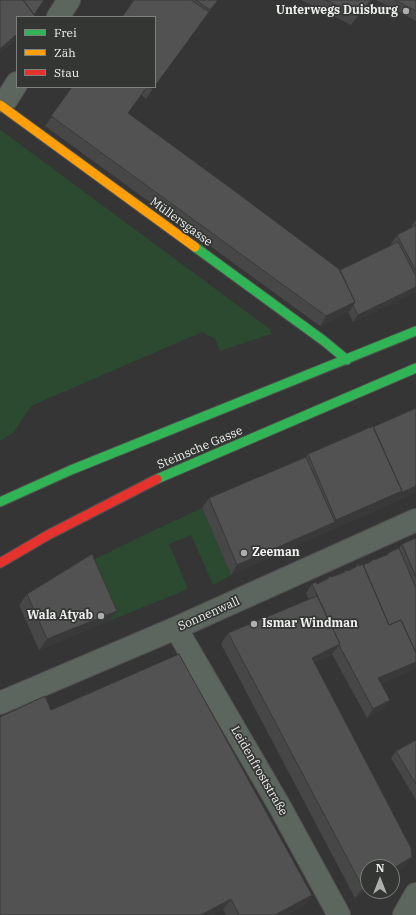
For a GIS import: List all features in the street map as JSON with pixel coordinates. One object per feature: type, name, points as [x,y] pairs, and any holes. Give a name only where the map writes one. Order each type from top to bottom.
[{"type":"main road","name":"Müllersgasse","points":[[0,105],[324,341],[347,360]]},
{"type":"main road","points":[[0,502],[71,470],[416,331]]},
{"type":"main road","name":"Steinsche Gasse","points":[[0,562],[48,534],[152,481],[416,368]]},
{"type":"street","points":[[59,16],[69,0]]},
{"type":"street","points":[[0,101],[7,99],[16,85]]},
{"type":"street","name":"Sonnenwall","points":[[0,703],[176,628],[416,520]]},
{"type":"street","name":"Leidenfroststraße","points":[[176,628],[280,807],[339,915]]},
{"type":"street","points":[[404,915],[416,894]]},
{"type":"green space","points":[[0,130],[271,330],[271,334],[220,351],[215,339],[202,332],[31,406],[13,433],[0,441]]},
{"type":"green space","points":[[202,508],[231,575],[213,585],[191,535],[169,544],[188,589],[109,621],[85,564]]},
{"type":"building","points":[[0,0],[23,0],[35,16],[16,16],[16,35],[0,49]]},
{"type":"building","points":[[23,0],[44,0],[34,15]]},
{"type":"building","points":[[134,0],[191,0],[209,12],[156,85],[156,16],[123,16]]},
{"type":"building","points":[[196,0],[218,0],[210,10]]},
{"type":"building","points":[[326,0],[371,0],[358,16]]},
{"type":"building","points":[[395,0],[416,0],[416,11]]},
{"type":"building","points":[[71,88],[146,88],[128,113],[339,269],[355,302],[326,316],[51,116]]},
{"type":"building","points":[[416,225],[416,271],[397,235]]},
{"type":"building","points":[[398,242],[416,276],[416,287],[358,315],[353,305],[355,302],[340,270]]},
{"type":"building","points":[[416,408],[416,486],[401,493],[402,491],[373,427]]},
{"type":"building","points":[[373,426],[402,491],[336,520],[308,454]]},
{"type":"building","points":[[306,457],[335,522],[237,565],[209,498]]},
{"type":"building","points":[[416,538],[416,577],[402,544]]},
{"type":"building","points":[[399,548],[416,588],[416,653],[401,620],[389,625],[363,565]]},
{"type":"building","points":[[92,554],[117,611],[47,639],[27,594]]},
{"type":"building","points":[[359,564],[359,566],[363,564],[389,625],[401,620],[416,653],[416,662],[378,678],[390,700],[373,709],[339,645],[340,644],[312,584],[316,582],[317,584],[329,578],[328,577],[347,570],[348,571]]},
{"type":"building","points":[[317,596],[340,644],[312,658],[411,848],[412,857],[400,864],[400,859],[360,859],[360,882],[228,633]]},
{"type":"building","points":[[179,654],[312,895],[275,915],[239,915],[231,899],[201,915],[0,915],[0,717],[45,696],[51,710]]},
{"type":"building","points":[[416,740],[416,784],[396,751]]},
{"type":"traffic: fast","points":[[195,247],[324,341],[347,360]]},
{"type":"traffic: fast","points":[[0,502],[71,470],[416,331]]},
{"type":"traffic: fast","points":[[157,479],[416,368]]},
{"type":"traffic: slow","points":[[0,105],[195,247]]},
{"type":"traffic: jam","points":[[0,563],[48,535],[157,479]]},
{"type":"place","name":"Unterwegs Duisburg","points":[[406,11]]},
{"type":"place","name":"Zeeman","points":[[244,553]]},
{"type":"place","name":"Wala Atyab","points":[[101,616]]},
{"type":"place","name":"Ismar Windman","points":[[254,624]]}]
